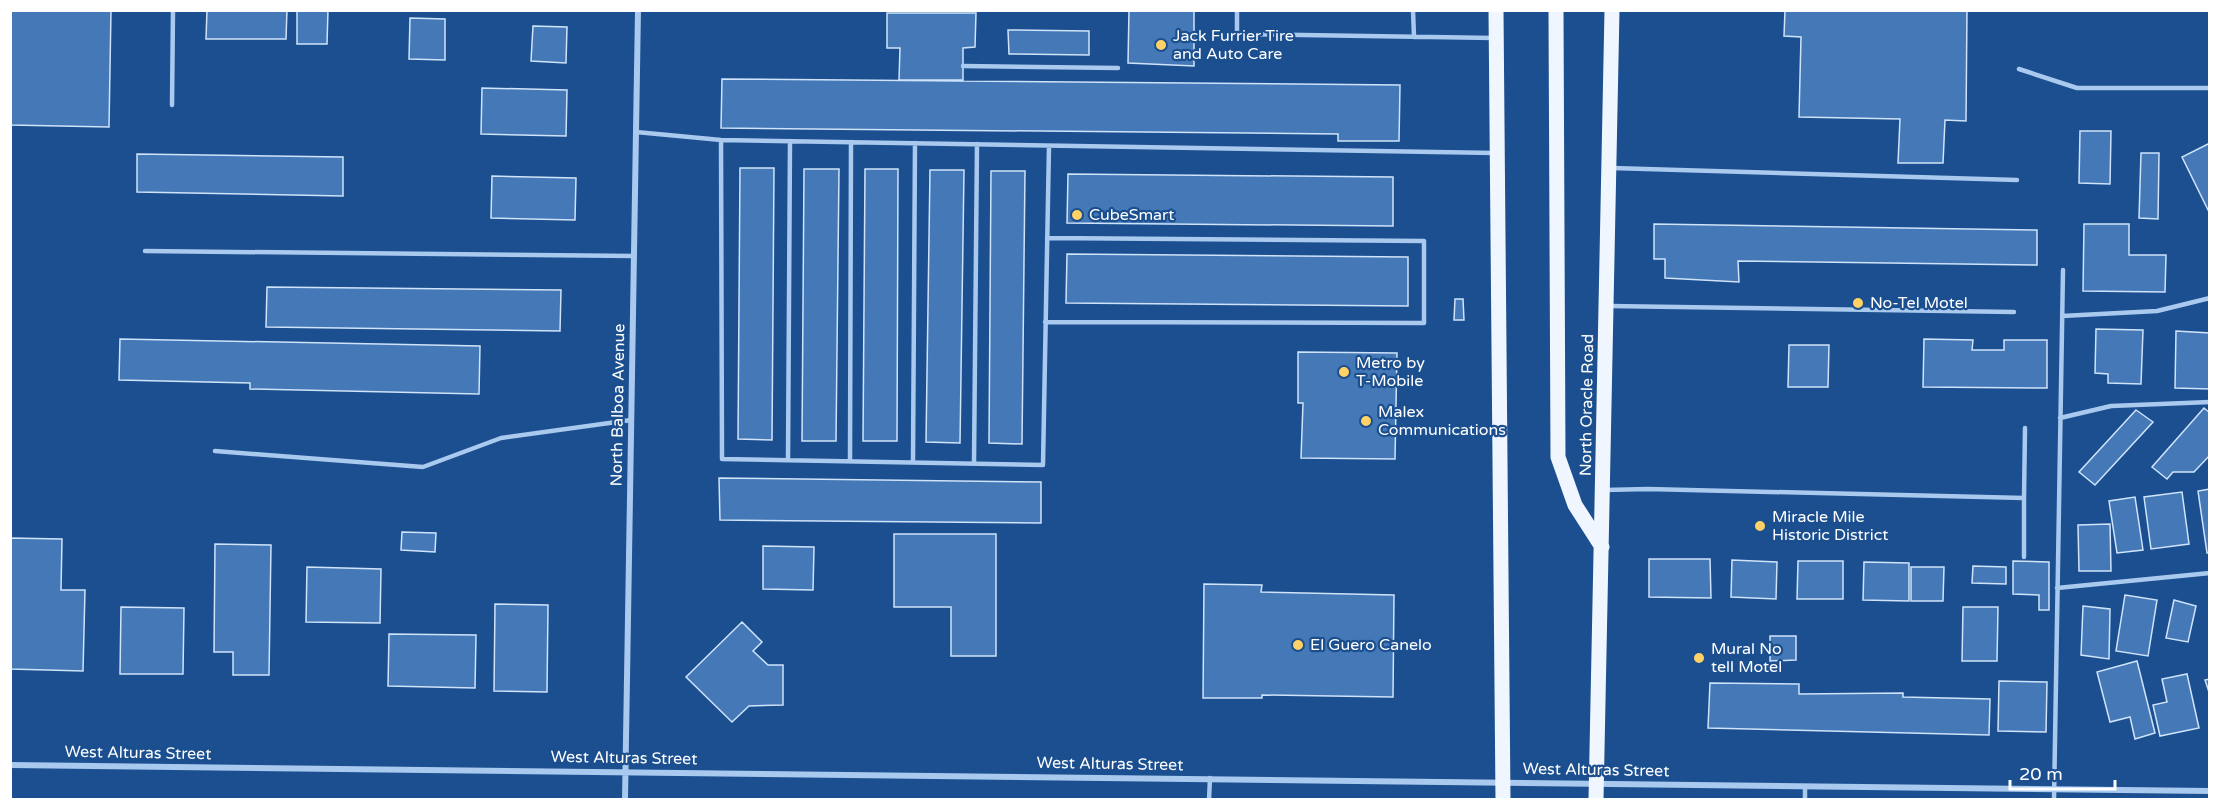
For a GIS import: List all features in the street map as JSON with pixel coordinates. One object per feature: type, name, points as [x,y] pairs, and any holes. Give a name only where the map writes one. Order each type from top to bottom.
[{"type":"main road","points":[[1496,10],[1503,800]]},
{"type":"main road","points":[[1556,10],[1558,457],[1575,505],[1602,547]]},
{"type":"main road","name":"North Oracle Road","points":[[1596,792],[1612,10]]},
{"type":"street","name":"North Balboa Avenue","points":[[625,800],[638,10]]},
{"type":"street","name":"West Alturas Street","points":[[10,765],[1503,781],[1596,792],[1805,787],[2210,791]]},
{"type":"lane","points":[[172,105],[173,10]]},
{"type":"lane","points":[[1237,10],[1237,34],[1496,38]]},
{"type":"lane","points":[[1413,10],[1414,37]]},
{"type":"lane","points":[[963,66],[1118,68]]},
{"type":"lane","points":[[2019,69],[2077,88],[2210,88]]},
{"type":"lane","points":[[636,132],[721,140],[1497,153]]},
{"type":"lane","points":[[721,140],[722,459],[974,464],[1042,465],[1049,146]]},
{"type":"lane","points":[[788,460],[790,141]]},
{"type":"lane","points":[[850,461],[851,142]]},
{"type":"lane","points":[[913,462],[915,143]]},
{"type":"lane","points":[[974,464],[977,144]]},
{"type":"lane","points":[[1610,168],[2017,180]]},
{"type":"lane","points":[[1045,322],[1424,323],[1424,241],[1047,238]]},
{"type":"lane","points":[[145,250],[634,256]]},
{"type":"lane","points":[[2054,800],[2063,270]]},
{"type":"lane","points":[[2062,316],[2157,311],[2210,298]]},
{"type":"lane","points":[[1607,306],[2014,312]]},
{"type":"lane","points":[[2060,418],[2111,406],[2210,402]]},
{"type":"lane","points":[[215,451],[423,467],[501,438],[631,420]]},
{"type":"lane","points":[[2024,557],[2025,428]]},
{"type":"lane","points":[[1602,490],[1648,489],[2024,498]]},
{"type":"lane","points":[[2057,588],[2210,573]]},
{"type":"lane","points":[[1209,800],[1210,778]]},
{"type":"lane","points":[[1805,787],[1805,800]]},
{"type":"building","points":[[10,10],[111,10],[109,127],[10,125]]},
{"type":"building","points":[[207,10],[287,10],[286,39],[206,39]]},
{"type":"building","points":[[297,10],[328,10],[327,44],[297,44]]},
{"type":"building","name":"Jack Furrier Tire and Auto Care","points":[[1129,10],[1194,10],[1194,66],[1128,63]]},
{"type":"building","points":[[1785,10],[1967,10],[1966,121],[1945,120],[1943,163],[1898,163],[1900,119],[1799,117],[1801,37],[1784,36]]},
{"type":"building","points":[[887,13],[976,13],[975,47],[963,48],[963,80],[899,80],[900,48],[887,48]]},
{"type":"building","points":[[410,18],[445,19],[445,60],[409,59]]},
{"type":"building","points":[[533,26],[567,27],[566,63],[531,61]]},
{"type":"building","points":[[1008,30],[1089,31],[1089,55],[1009,54]]},
{"type":"building","points":[[722,79],[1400,85],[1399,141],[1338,141],[1338,134],[721,128]]},
{"type":"building","points":[[482,88],[567,90],[566,136],[481,134]]},
{"type":"building","points":[[2080,131],[2111,131],[2110,184],[2079,183]]},
{"type":"building","points":[[2210,143],[2210,214],[2182,157]]},
{"type":"building","points":[[2141,153],[2159,153],[2158,219],[2139,218]]},
{"type":"building","points":[[137,154],[343,157],[343,196],[137,192]]},
{"type":"building","points":[[740,168],[774,168],[772,440],[738,439]]},
{"type":"building","points":[[804,169],[839,169],[836,441],[802,441]]},
{"type":"building","points":[[865,169],[898,169],[897,441],[863,441]]},
{"type":"building","points":[[930,170],[964,170],[960,443],[926,442]]},
{"type":"building","points":[[991,171],[1025,171],[1022,444],[989,443]]},
{"type":"building","points":[[1068,174],[1393,177],[1393,226],[1067,223]]},
{"type":"building","points":[[492,176],[576,178],[575,220],[491,218]]},
{"type":"building","points":[[1654,224],[2037,230],[2037,265],[1738,261],[1739,282],[1665,278],[1665,259],[1654,259]]},
{"type":"building","points":[[2084,224],[2129,224],[2129,255],[2166,255],[2165,292],[2083,291]]},
{"type":"building","points":[[1067,254],[1408,257],[1408,306],[1066,303]]},
{"type":"building","points":[[267,287],[561,290],[560,331],[266,327]]},
{"type":"building","points":[[1455,299],[1463,299],[1464,320],[1454,320]]},
{"type":"building","points":[[2096,329],[2143,330],[2141,384],[2108,383],[2108,374],[2095,373]]},
{"type":"building","points":[[2176,331],[2210,333],[2210,389],[2175,388]]},
{"type":"building","points":[[120,339],[480,346],[479,394],[250,389],[250,383],[119,380]]},
{"type":"building","points":[[1924,339],[1973,340],[1972,350],[2004,350],[2004,340],[2047,340],[2047,388],[1923,387]]},
{"type":"building","points":[[1789,345],[1829,345],[1828,387],[1788,387]]},
{"type":"building","points":[[1298,352],[1397,353],[1395,459],[1301,458],[1303,403],[1298,403]]},
{"type":"building","points":[[2204,408],[2210,413],[2210,455],[2194,472],[2173,472],[2167,479],[2152,467]]},
{"type":"building","points":[[2136,410],[2153,422],[2095,485],[2079,472]]},
{"type":"building","points":[[719,478],[1041,482],[1041,523],[720,520]]},
{"type":"building","points":[[2210,489],[2210,553],[2207,553],[2198,491]]},
{"type":"building","points":[[2182,492],[2189,544],[2151,549],[2144,497]]},
{"type":"building","points":[[2135,497],[2143,550],[2117,553],[2109,501]]},
{"type":"building","points":[[2110,524],[2111,571],[2079,571],[2078,525]]},
{"type":"building","points":[[402,532],[436,533],[435,552],[401,550]]},
{"type":"building","points":[[894,534],[996,534],[996,656],[951,656],[951,607],[894,607]]},
{"type":"building","points":[[10,538],[62,539],[61,590],[85,590],[83,671],[10,669]]},
{"type":"building","points":[[215,544],[271,545],[269,675],[233,675],[233,652],[214,652]]},
{"type":"building","points":[[763,546],[814,547],[813,590],[763,589]]},
{"type":"building","points":[[1649,559],[1710,559],[1711,598],[1649,597]]},
{"type":"building","points":[[1732,560],[1777,562],[1776,599],[1731,597]]},
{"type":"building","points":[[1798,561],[1843,561],[1843,599],[1797,599]]},
{"type":"building","points":[[2013,561],[2049,562],[2049,610],[2039,610],[2039,595],[2013,594]]},
{"type":"building","points":[[1864,562],[1909,563],[1909,601],[1863,600]]},
{"type":"building","points":[[1973,566],[2006,567],[2006,584],[1972,583]]},
{"type":"building","points":[[307,567],[381,569],[380,623],[306,622]]},
{"type":"building","points":[[1911,567],[1944,567],[1943,601],[1911,601]]},
{"type":"building","name":"El Guero Canelo","points":[[1204,584],[1262,585],[1261,592],[1394,595],[1393,697],[1262,695],[1262,698],[1203,698]]},
{"type":"building","points":[[2125,595],[2157,600],[2148,656],[2116,651]]},
{"type":"building","points":[[2174,600],[2196,606],[2188,642],[2166,638]]},
{"type":"building","points":[[495,604],[548,605],[547,692],[494,691]]},
{"type":"building","points":[[2083,606],[2110,609],[2109,659],[2081,655]]},
{"type":"building","points":[[121,607],[184,608],[183,674],[120,674]]},
{"type":"building","points":[[1963,607],[1998,607],[1997,661],[1962,661]]},
{"type":"building","points":[[742,622],[762,642],[753,651],[768,665],[783,665],[783,705],[749,706],[732,722],[686,677]]},
{"type":"building","points":[[389,634],[476,635],[475,688],[388,686]]},
{"type":"building","points":[[1770,636],[1796,636],[1796,660],[1770,661]]},
{"type":"building","points":[[2137,661],[2155,733],[2135,739],[2130,717],[2110,722],[2097,672]]},
{"type":"building","points":[[2187,674],[2199,728],[2160,736],[2153,705],[2167,702],[2162,679]]},
{"type":"building","points":[[2210,679],[2210,695],[2205,680]]},
{"type":"building","points":[[1999,681],[2047,682],[2046,732],[1998,731]]},
{"type":"building","points":[[1710,683],[1799,684],[1799,694],[1903,693],[1903,697],[1990,699],[1989,735],[1708,728]]},
{"type":"place","name":"Jack Furrier Tire and Auto Care","points":[[1161,45]]},
{"type":"place","name":"CubeSmart","points":[[1077,215]]},
{"type":"place","name":"No-Tel Motel","points":[[1858,303]]},
{"type":"place","name":"Metro by T-Mobile","points":[[1344,372]]},
{"type":"place","name":"Malex Communications","points":[[1366,421]]},
{"type":"place","name":"Miracle Mile Historic District","points":[[1760,526]]},
{"type":"place","name":"El Guero Canelo","points":[[1298,645]]},
{"type":"place","name":"Mural No tell Motel","points":[[1699,658]]}]
